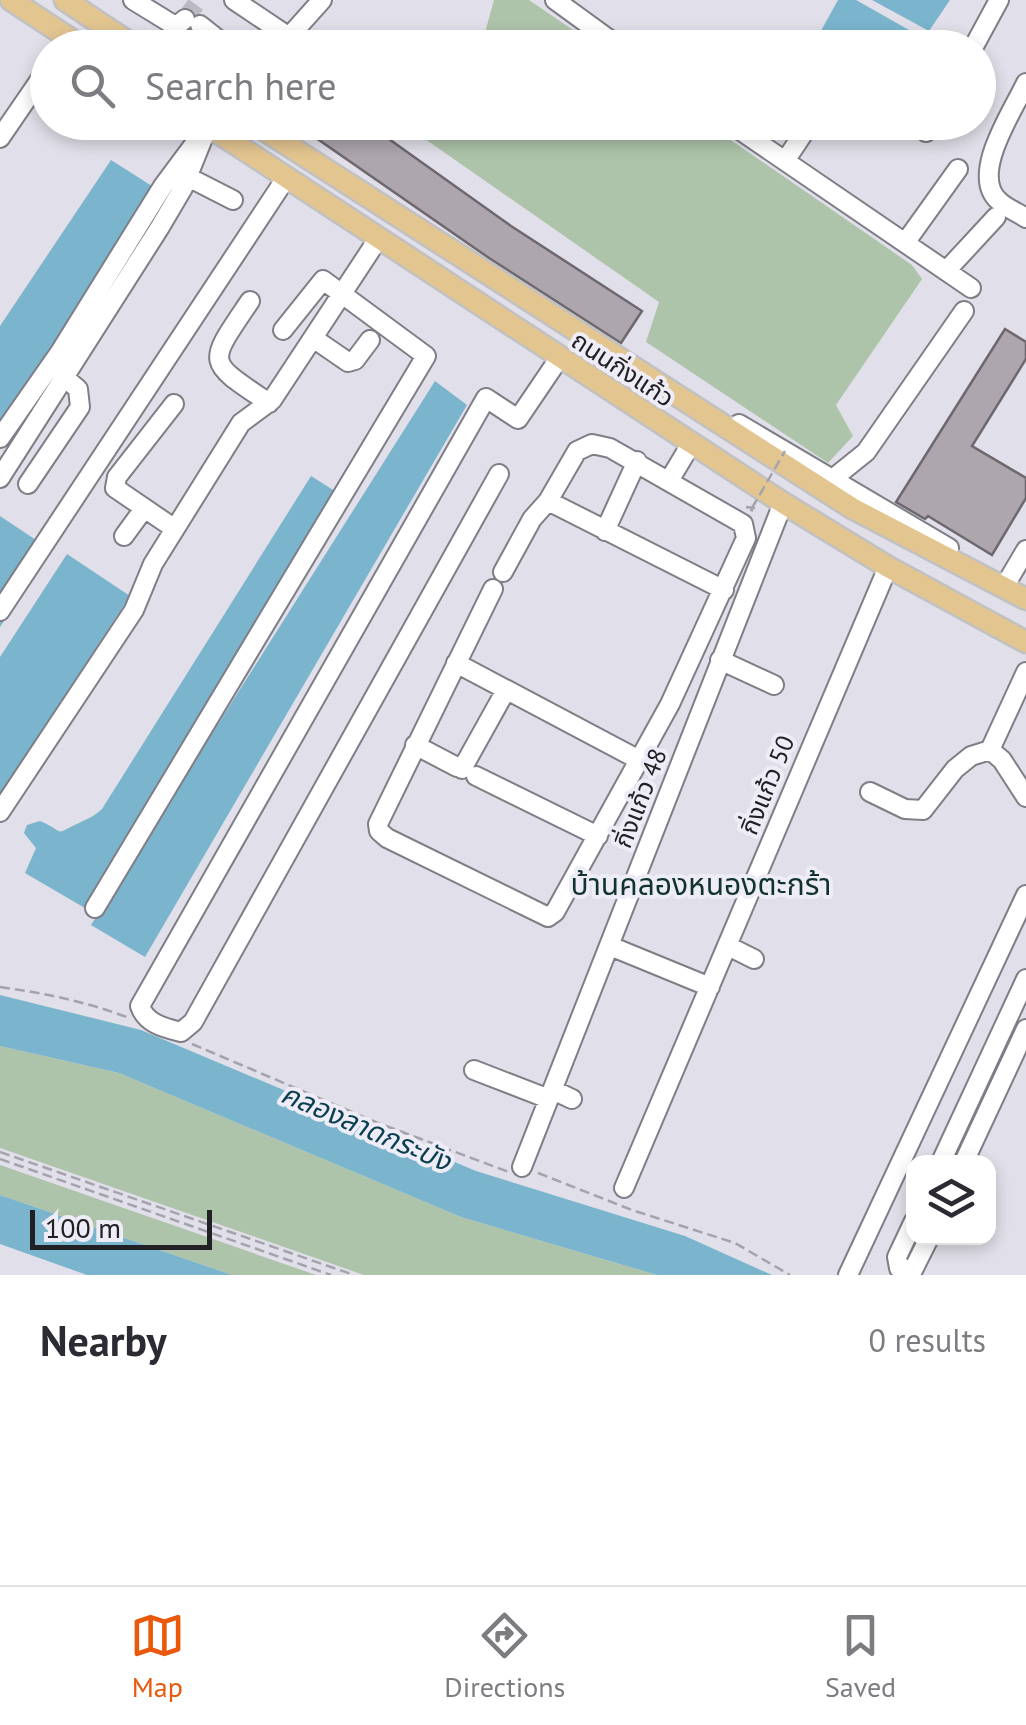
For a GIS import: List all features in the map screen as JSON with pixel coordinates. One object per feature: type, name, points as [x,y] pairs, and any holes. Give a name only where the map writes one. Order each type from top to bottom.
[{"type":"main road","points":[[11,0],[52,30]]},
{"type":"main road","points":[[65,0],[111,30]]},
{"type":"main road","name":"ถนนกิ่งแก้ว","points":[[230,140],[691,444],[888,567],[1026,642]]},
{"type":"main road","name":"ถนนกิ่งแก้ว","points":[[280,140],[468,262],[827,484],[1026,597]]},
{"type":"street","points":[[134,0],[172,24],[192,22],[203,30]]},
{"type":"street","points":[[234,0],[270,30]]},
{"type":"street","points":[[295,30],[322,0]]},
{"type":"street","points":[[555,0],[596,30]]},
{"type":"street","points":[[983,30],[999,0]]},
{"type":"street","points":[[1026,83],[990,158],[988,172],[990,189],[997,200],[1026,218]]},
{"type":"street","points":[[0,138],[30,94]]},
{"type":"street","points":[[0,438],[196,140]]},
{"type":"street","points":[[0,478],[160,227],[188,177],[201,140]]},
{"type":"street","points":[[754,140],[971,288]]},
{"type":"street","points":[[785,162],[799,140]]},
{"type":"street","points":[[905,243],[958,169]]},
{"type":"street","points":[[188,177],[234,200]]},
{"type":"street","points":[[0,611],[286,178]]},
{"type":"street","points":[[947,270],[996,216]]},
{"type":"street","points":[[0,812],[134,610],[149,572],[241,423],[269,403],[378,239]]},
{"type":"street","points":[[95,908],[426,356],[326,281],[320,282],[283,330]]},
{"type":"street","points":[[250,301],[222,343],[218,359],[224,373],[269,403]]},
{"type":"street","points":[[827,484],[866,452],[964,311]]},
{"type":"street","points":[[313,338],[348,362],[355,360],[370,340]]},
{"type":"street","points":[[499,474],[193,1022],[181,1032],[160,1027],[142,1014],[140,1006],[486,398],[518,420],[560,358]]},
{"type":"street","points":[[28,484],[80,407],[78,390],[64,378]]},
{"type":"street","points":[[174,404],[115,484],[118,492],[175,529]]},
{"type":"street","points":[[493,590],[379,818],[379,831],[544,916],[552,915],[641,761],[724,590],[747,530],[744,524],[670,479],[597,444],[573,455],[503,572]]},
{"type":"street","points":[[670,479],[691,444]]},
{"type":"street","points":[[605,531],[637,461]]},
{"type":"street","points":[[548,502],[724,590]]},
{"type":"street","name":"กิ่งแก้ว 48","points":[[522,1166],[720,660],[739,637],[783,502]]},
{"type":"street","points":[[124,536],[143,510]]},
{"type":"street","points":[[1005,584],[1026,550]]},
{"type":"street","name":"กิ่งแก้ว 50","points":[[624,1188],[888,567]]},
{"type":"street","points":[[720,660],[774,685]]},
{"type":"street","points":[[456,663],[641,761]]},
{"type":"street","points":[[870,792],[906,810],[923,810],[955,770],[972,756],[990,750],[1026,672]]},
{"type":"street","points":[[465,771],[506,690]]},
{"type":"street","points":[[415,745],[598,836]]},
{"type":"street","points":[[990,750],[1002,760],[1026,797]]},
{"type":"street","points":[[848,1275],[1026,895]]},
{"type":"street","points":[[610,946],[710,987]]},
{"type":"street","points":[[728,946],[754,959]]},
{"type":"street","points":[[944,1155],[1026,979]]},
{"type":"street","points":[[967,1155],[1026,1029]]},
{"type":"street","points":[[474,1070],[572,1099]]},
{"type":"street","points":[[665,1089],[682,1099]]},
{"type":"street","points":[[906,1238],[897,1257],[899,1268],[912,1270],[925,1245]]},
{"type":"path","points":[[752,510],[785,451]]},
{"type":"path","points":[[0,987],[107,1009],[140,1022]]},
{"type":"path","points":[[190,1043],[378,1123],[519,1176],[522,1166],[632,1210],[736,1243],[790,1275]]},
{"type":"path","points":[[0,1152],[354,1275]]},
{"type":"path","points":[[0,1159],[332,1275]]},
{"type":"green space","points":[[494,0],[529,0],[573,30],[486,30]]},
{"type":"green space","points":[[426,140],[731,140],[912,265],[922,279],[836,405],[853,436],[828,463],[646,342],[659,302]]},
{"type":"green space","points":[[0,1046],[119,1073],[461,1217],[657,1275],[364,1275],[0,1148]]},
{"type":"green space","points":[[0,1165],[316,1275],[232,1275],[0,1195]]},
{"type":"water","points":[[838,0],[856,0],[909,30],[821,30]]},
{"type":"water","points":[[872,0],[950,0],[927,30]]},
{"type":"water","points":[[111,160],[155,188],[0,445],[0,326]]},
{"type":"water","points":[[435,381],[467,405],[145,957],[91,925]]},
{"type":"water","points":[[311,476],[349,500],[90,911],[25,873],[36,848],[24,833],[27,825],[40,821],[62,831],[102,809]]},
{"type":"water","points":[[0,516],[51,550],[0,627]]},
{"type":"water","points":[[67,554],[130,596],[0,794],[0,657]]},
{"type":"water","name":"คลองลาดกระบัง","points":[[0,995],[141,1030],[476,1171],[685,1236],[772,1275],[657,1275],[461,1217],[119,1073],[0,1046]]},
{"type":"water","points":[[0,1195],[232,1275],[87,1275],[0,1244]]},
{"type":"building","points":[[319,140],[390,140],[511,226],[642,311],[621,343],[489,258]]},
{"type":"building","points":[[1005,329],[1026,342],[1026,359],[972,446],[1026,478],[1026,498],[992,555],[928,516],[925,519],[896,502]]},
{"type":"tunnel","points":[[185,19],[199,0]]},
{"type":"district","name":"บ้านคลองหนองตะกร้า","points":[[701,885]]}]
